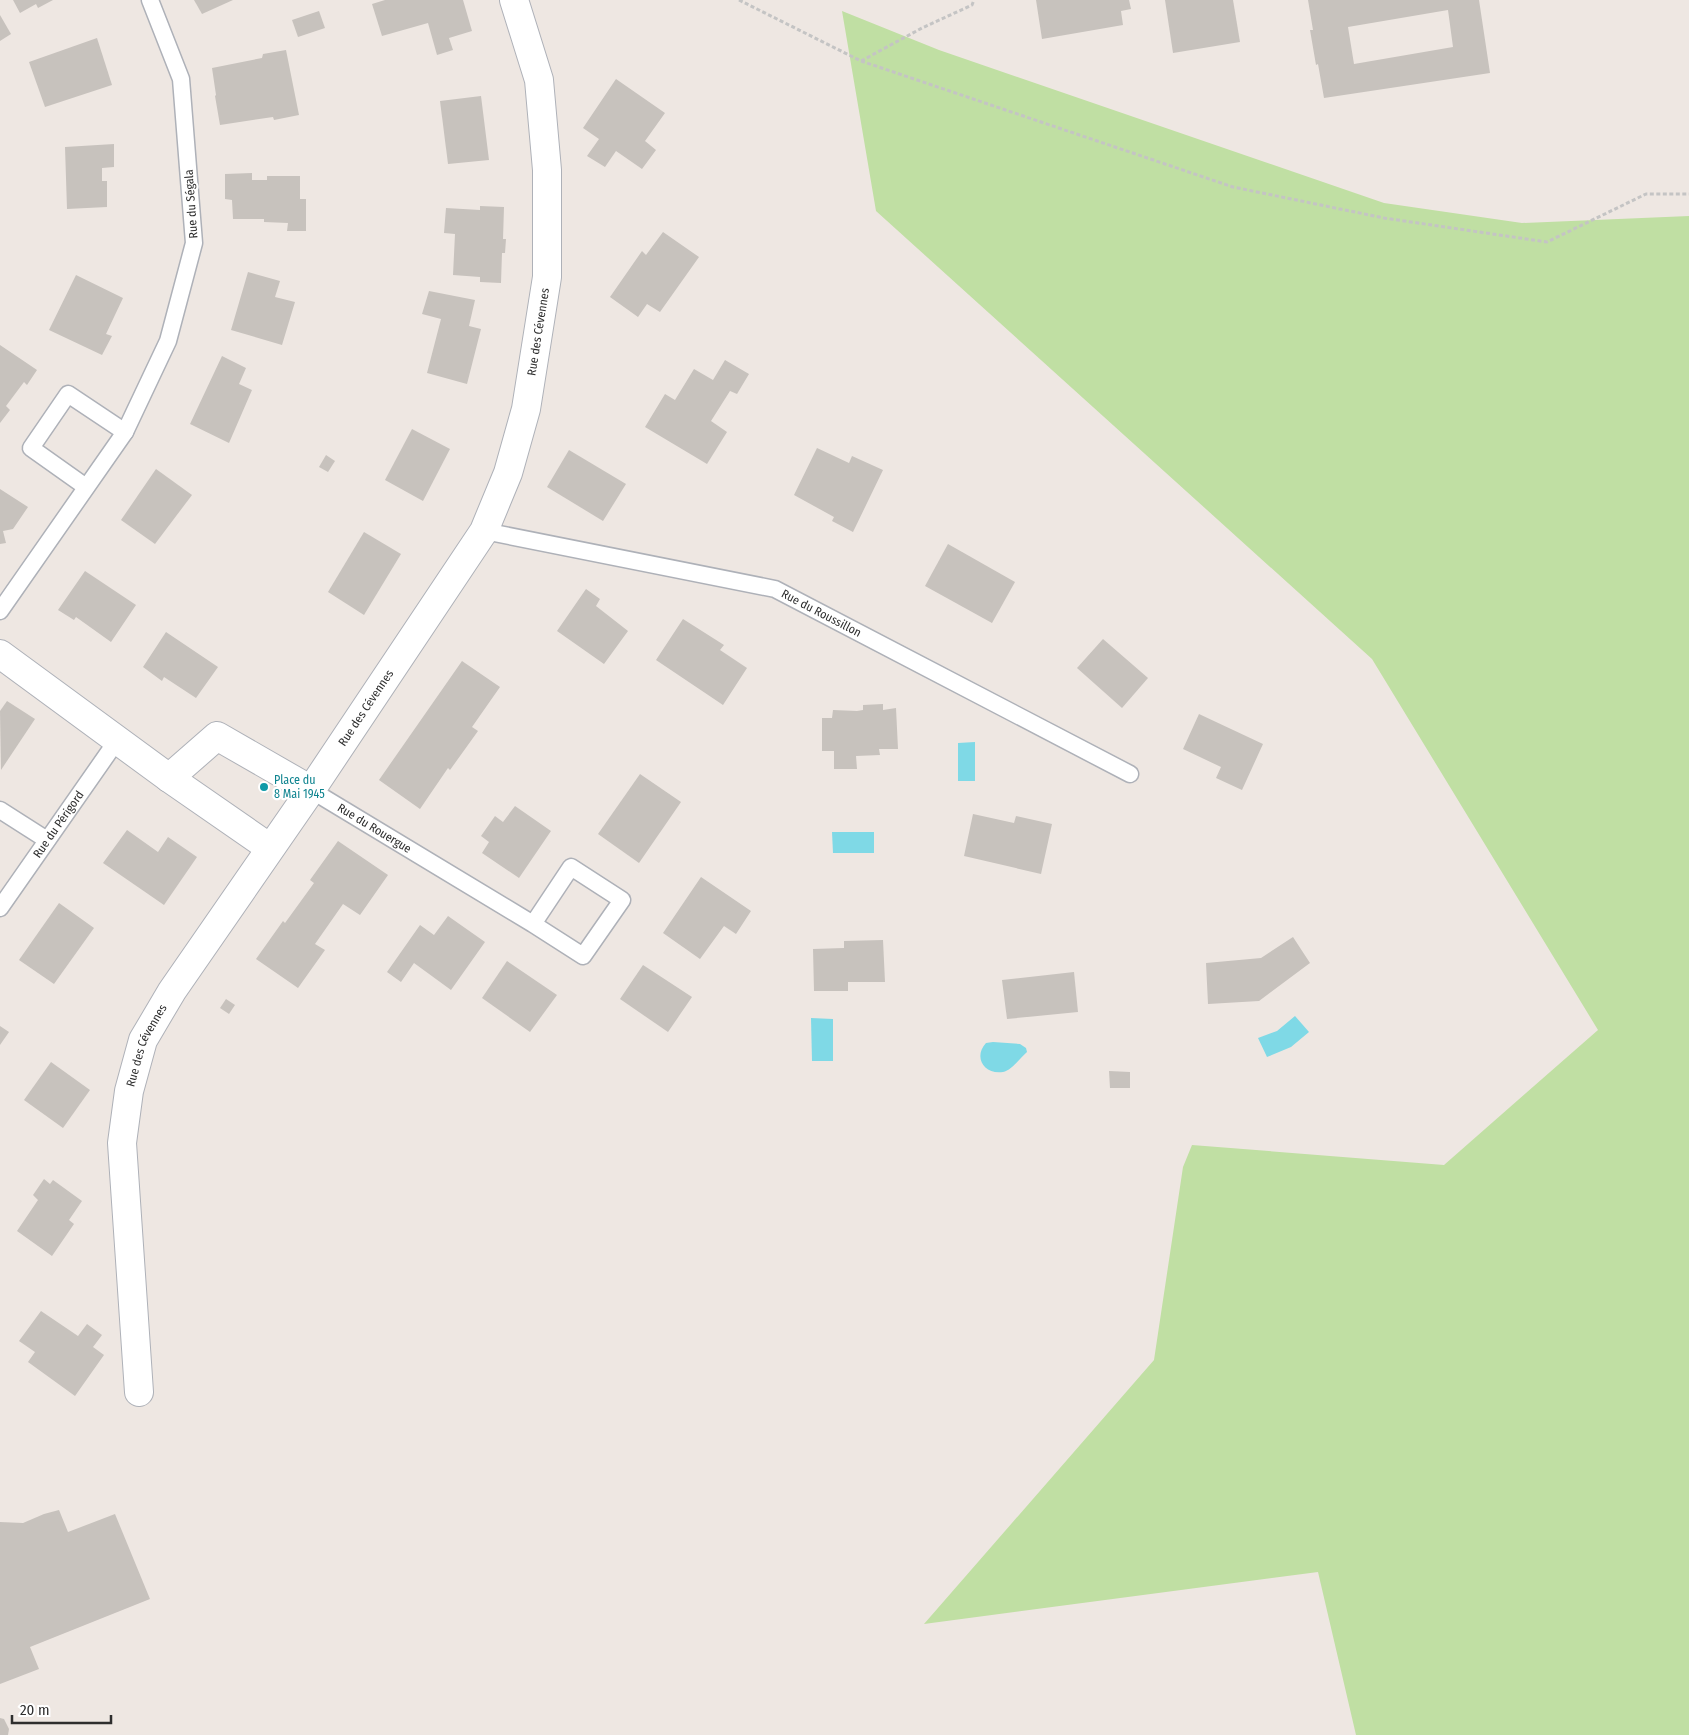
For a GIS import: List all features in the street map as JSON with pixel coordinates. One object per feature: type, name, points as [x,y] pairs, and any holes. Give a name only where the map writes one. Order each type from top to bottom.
[{"type":"street","name":"Rue des Cévennes","points":[[139,1392],[122,1143],[129,1092],[143,1040],[172,991],[311,790],[484,531],[508,474],[526,409],[547,278],[547,170],[538,80],[514,0]]},
{"type":"street","points":[[0,654],[169,778],[270,848]]},
{"type":"street","name":"Rue du Rouergue","points":[[169,778],[217,736],[311,790]]},
{"type":"lane","name":"Rue du Ségala","points":[[0,611],[125,432],[168,341],[194,243],[181,79],[150,0]]},
{"type":"lane","points":[[86,487],[31,448],[68,394],[125,432]]},
{"type":"lane","name":"Rue du Roussillon","points":[[484,531],[775,589],[1130,774]]},
{"type":"lane","name":"Rue du Périgord","points":[[0,908],[118,739]]},
{"type":"lane","name":"Rue du Rouergue","points":[[311,790],[583,956],[622,900],[571,868],[533,924]]},
{"type":"lane","points":[[0,810],[47,840]]},
{"type":"path","points":[[739,0],[861,61],[1233,187],[1384,218],[1547,242],[1646,194],[1689,194]]},
{"type":"path","points":[[861,61],[922,28],[972,5],[974,0]]},
{"type":"green space","points":[[842,11],[939,50],[1384,203],[1522,223],[1689,216],[1689,1735],[1356,1735],[1318,1572],[924,1624],[1154,1360],[1183,1167],[1192,1145],[1444,1165],[1598,1030],[1372,659],[876,211]]},
{"type":"water","points":[[975,742],[975,781],[958,781],[958,743]]},
{"type":"water","points":[[832,832],[874,832],[874,853],[833,853]]},
{"type":"water","points":[[1295,1016],[1309,1032],[1291,1047],[1267,1057],[1258,1038],[1277,1031]]},
{"type":"water","points":[[811,1018],[833,1019],[833,1061],[812,1061]]},
{"type":"water","points":[[986,1043],[1020,1044],[1026,1048],[1027,1052],[1006,1071],[990,1071],[983,1064],[980,1054]]},
{"type":"building","points":[[13,0],[53,0],[38,8],[36,4],[20,13]]},
{"type":"building","points":[[194,0],[233,0],[202,14]]},
{"type":"building","points":[[385,0],[463,0],[472,31],[449,38],[453,50],[437,55],[428,23],[382,36],[372,4]]},
{"type":"building","points":[[1036,0],[1129,0],[1131,9],[1121,11],[1123,25],[1042,39]]},
{"type":"building","points":[[1165,0],[1233,0],[1240,42],[1173,53]]},
{"type":"building","points":[[1308,0],[1479,0],[1490,73],[1324,98],[1310,30],[1313,30]],"holes":[[[1448,10],[1453,47],[1354,64],[1348,27]]]},
{"type":"building","points":[[319,11],[325,28],[298,37],[292,20]]},
{"type":"building","points":[[0,15],[11,34],[0,41]]},
{"type":"building","points":[[97,38],[112,85],[45,107],[29,62]]},
{"type":"building","points":[[286,50],[299,115],[274,120],[273,117],[220,125],[212,68],[262,58],[263,54]]},
{"type":"building","points":[[616,79],[665,113],[645,141],[656,150],[642,169],[616,151],[605,167],[587,156],[599,139],[583,128]]},
{"type":"building","points":[[481,96],[489,160],[448,164],[440,101]]},
{"type":"building","points":[[114,144],[114,167],[102,168],[102,181],[107,181],[107,207],[67,209],[65,147]]},
{"type":"building","points":[[252,173],[252,180],[267,180],[267,176],[300,176],[300,199],[306,199],[306,231],[287,231],[288,223],[264,222],[264,219],[233,219],[232,200],[225,199],[225,174]]},
{"type":"building","points":[[480,206],[504,207],[503,239],[506,239],[505,253],[502,253],[501,283],[480,282],[480,277],[453,275],[455,234],[444,233],[446,208],[480,210]]},
{"type":"building","points":[[663,232],[699,257],[660,312],[647,304],[638,317],[610,297],[642,251],[646,255]]},
{"type":"building","points":[[248,272],[280,281],[275,297],[295,302],[282,345],[231,330]]},
{"type":"building","points":[[76,275],[123,298],[106,334],[112,336],[102,355],[49,330]]},
{"type":"building","points":[[429,291],[475,300],[469,326],[481,329],[467,384],[427,373],[441,319],[422,314]]},
{"type":"building","points":[[0,345],[37,370],[27,385],[24,382],[6,406],[10,410],[0,423]]},
{"type":"building","points":[[222,356],[246,368],[239,384],[252,390],[229,443],[190,424]]},
{"type":"building","points":[[725,360],[749,374],[737,394],[730,391],[711,421],[727,432],[707,464],[645,427],[665,394],[675,400],[694,369],[713,380]]},
{"type":"building","points":[[412,429],[450,449],[423,501],[385,480]]},
{"type":"building","points":[[817,448],[849,463],[852,456],[883,470],[853,532],[832,521],[834,517],[794,495]]},
{"type":"building","points":[[569,450],[626,484],[603,521],[547,487]]},
{"type":"building","points":[[326,455],[335,461],[328,472],[319,467]]},
{"type":"building","points":[[156,469],[192,495],[155,544],[121,520]]},
{"type":"building","points":[[0,489],[28,507],[13,529],[3,531],[6,543],[0,544]]},
{"type":"building","points":[[364,532],[401,554],[364,615],[328,592]]},
{"type":"building","points":[[948,544],[1015,582],[992,623],[925,586]]},
{"type":"building","points":[[85,571],[136,605],[111,642],[76,617],[74,620],[58,610]]},
{"type":"building","points":[[586,589],[600,599],[596,606],[628,631],[604,664],[557,631]]},
{"type":"building","points":[[683,619],[724,645],[720,650],[747,668],[723,705],[656,660]]},
{"type":"building","points":[[166,632],[218,667],[196,698],[164,677],[162,681],[143,667]]},
{"type":"building","points":[[1103,639],[1148,678],[1122,708],[1077,668]]},
{"type":"building","points":[[462,661],[500,687],[472,727],[478,731],[450,770],[448,768],[420,809],[379,780]]},
{"type":"building","points":[[7,701],[35,719],[1,770],[0,711]]},
{"type":"building","points":[[883,704],[883,710],[896,708],[898,749],[879,749],[880,755],[856,756],[857,769],[834,769],[834,751],[822,751],[822,718],[832,718],[833,710],[857,711],[863,710],[863,705]]},
{"type":"building","points":[[1199,714],[1263,744],[1242,790],[1216,778],[1221,767],[1183,749]]},
{"type":"building","points":[[640,774],[681,802],[639,863],[598,834]]},
{"type":"building","points":[[515,806],[551,831],[519,878],[482,853],[489,842],[481,836],[495,816],[503,822]]},
{"type":"building","points":[[973,814],[1014,823],[1016,816],[1052,824],[1041,874],[964,856]]},
{"type":"building","points":[[127,830],[158,852],[168,837],[197,857],[164,905],[103,863]]},
{"type":"building","points":[[338,841],[388,875],[360,915],[343,904],[315,944],[325,950],[298,988],[256,959],[283,921],[285,923],[314,883],[310,880]]},
{"type":"building","points":[[701,877],[751,911],[736,934],[724,926],[700,959],[663,933]]},
{"type":"building","points":[[59,903],[94,928],[54,984],[19,960]]},
{"type":"building","points":[[448,916],[485,942],[451,990],[414,963],[401,982],[387,972],[420,925],[434,935]]},
{"type":"building","points":[[1293,937],[1310,963],[1259,1001],[1208,1004],[1206,963],[1261,958]]},
{"type":"building","points":[[883,940],[885,982],[848,982],[848,991],[814,991],[813,949],[844,948],[844,941]]},
{"type":"building","points":[[507,961],[557,995],[530,1032],[482,998]]},
{"type":"building","points":[[643,965],[692,997],[668,1032],[620,999]]},
{"type":"building","points":[[1074,972],[1078,1012],[1007,1019],[1002,980]]},
{"type":"building","points":[[226,999],[235,1005],[229,1014],[220,1008]]},
{"type":"building","points":[[0,1026],[9,1032],[0,1045]]},
{"type":"building","points":[[51,1062],[90,1090],[63,1128],[24,1100]]},
{"type":"building","points":[[1109,1071],[1130,1072],[1130,1088],[1110,1088]]},
{"type":"building","points":[[44,1179],[50,1184],[53,1180],[82,1201],[69,1220],[74,1224],[52,1256],[17,1231],[38,1200],[33,1195]]},
{"type":"building","points":[[41,1311],[78,1336],[87,1324],[102,1335],[93,1347],[104,1355],[75,1396],[28,1362],[35,1352],[19,1341]]},
{"type":"building","points":[[59,1510],[68,1532],[115,1514],[150,1599],[30,1647],[39,1669],[0,1684],[0,1522],[23,1523]]},
{"type":"building","points":[[0,1718],[4,1719],[9,1729],[8,1735],[0,1735]]},
{"type":"place","name":"Place du 8 Mai 1945","points":[[264,787]]}]
